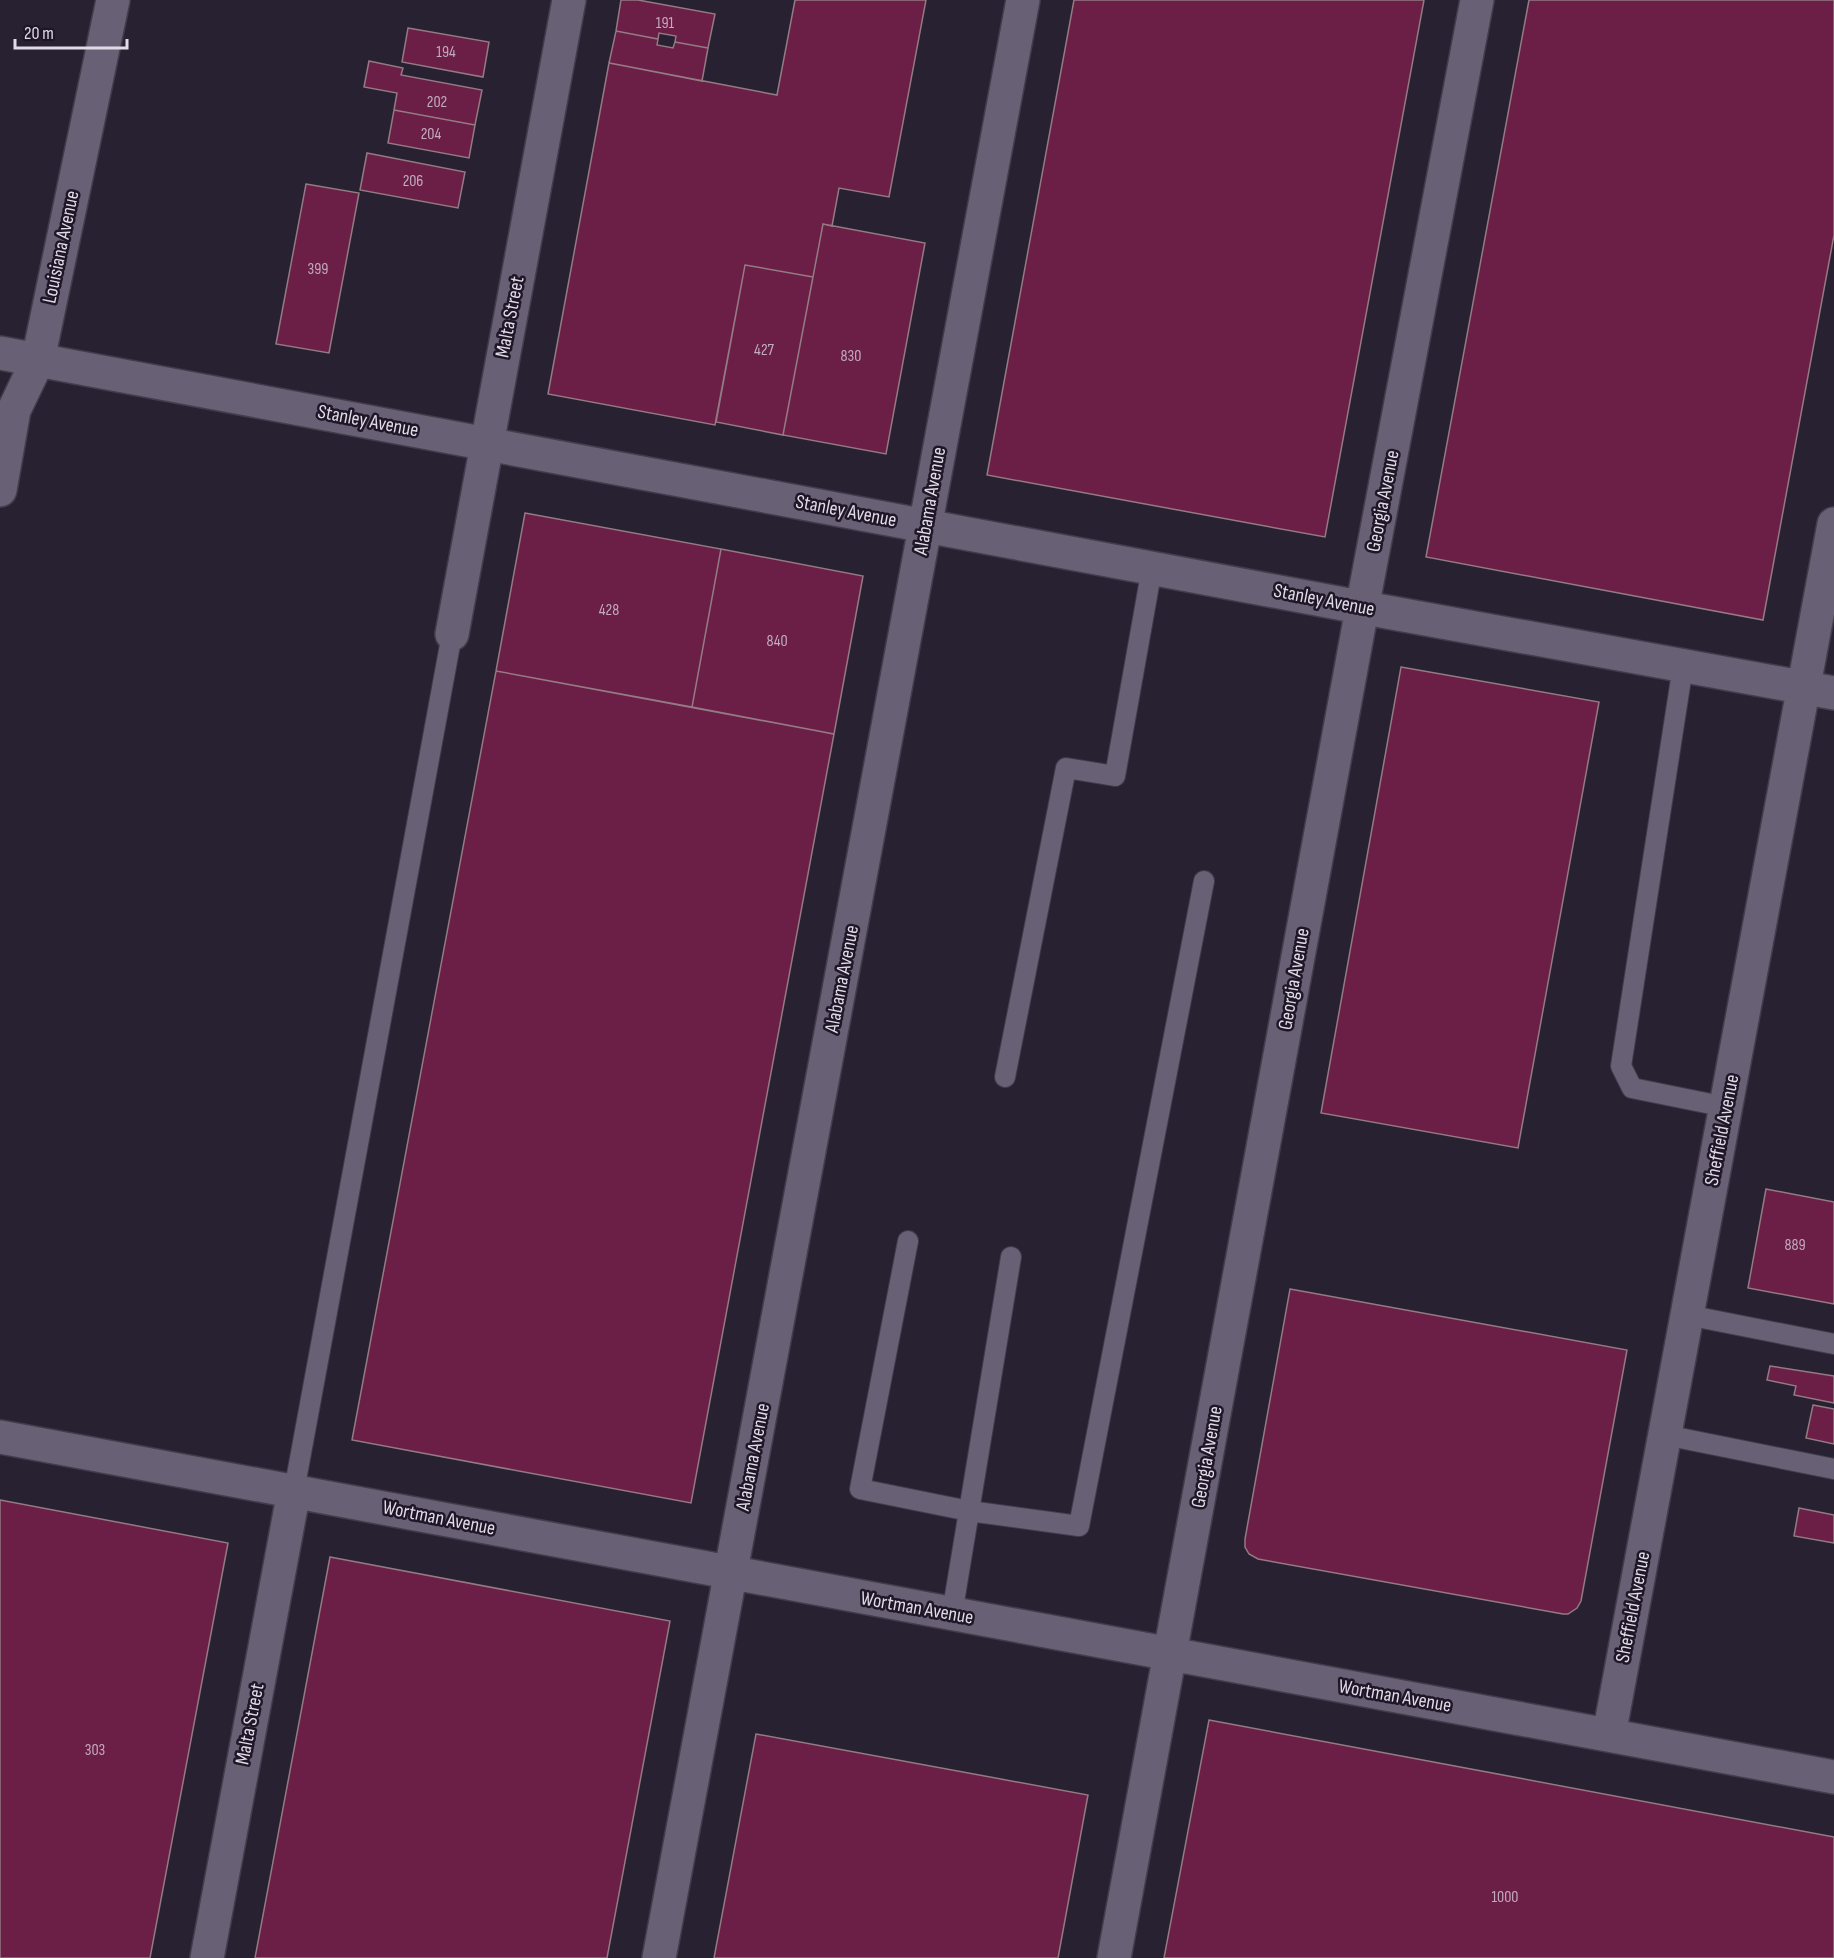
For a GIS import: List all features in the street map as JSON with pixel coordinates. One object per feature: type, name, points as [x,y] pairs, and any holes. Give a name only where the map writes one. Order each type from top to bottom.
[{"type":"street","name":"Louisiana Avenue","points":[[0,490],[14,410],[38,360],[113,0]]},
{"type":"street","name":"Malta Street","points":[[452,634],[569,0]]},
{"type":"street","name":"Alabama Avenue","points":[[659,1958],[1023,0]]},
{"type":"street","name":"Georgia Avenue","points":[[1114,1958],[1477,0]]},
{"type":"street","name":"Stanley Avenue","points":[[0,353],[1819,690]]},
{"type":"street","name":"Sheffield Avenue","points":[[1609,1735],[1726,1107],[1819,690],[1834,524]]},
{"type":"street","name":"Wortman Avenue","points":[[0,1437],[1834,1777]]},
{"type":"street","name":"Malta Street","points":[[207,1958],[294,1491]]},
{"type":"lane","points":[[1005,1077],[1066,768],[1115,776],[1152,568]]},
{"type":"lane","points":[[294,1491],[452,634]]},
{"type":"lane","points":[[1683,666],[1621,1065],[1632,1088],[1726,1107]]},
{"type":"lane","points":[[908,1240],[860,1489],[969,1511],[1080,1526],[1204,881]]},
{"type":"lane","points":[[952,1614],[1011,1257]]},
{"type":"lane","points":[[1687,1315],[1834,1344]]},
{"type":"lane","points":[[1665,1435],[1834,1469]]},
{"type":"building","points":[[621,0],[638,0],[715,14],[708,48],[675,42],[676,36],[659,33],[658,39],[616,31]]},
{"type":"building","points":[[795,0],[926,0],[889,197],[839,188],[832,226],[823,224],[813,277],[745,265],[715,425],[548,394],[609,63],[777,95]]},
{"type":"building","points":[[1074,0],[1424,0],[1325,537],[987,475]]},
{"type":"building","points":[[1529,0],[1834,0],[1834,235],[1763,620],[1426,557]]},
{"type":"building","points":[[408,28],[489,42],[483,77],[402,62]]},
{"type":"building","points":[[616,31],[658,39],[657,45],[673,48],[675,42],[708,48],[702,81],[609,63]]},
{"type":"building","points":[[369,61],[403,68],[401,75],[482,90],[475,125],[394,110],[397,93],[364,87]]},
{"type":"building","points":[[394,110],[475,125],[469,158],[388,143]]},
{"type":"building","points":[[367,153],[465,172],[458,208],[360,190]]},
{"type":"building","points":[[306,184],[359,193],[329,353],[276,344]]},
{"type":"building","points":[[823,224],[925,243],[886,454],[783,435]]},
{"type":"building","points":[[745,265],[813,277],[783,435],[716,422]]},
{"type":"building","points":[[525,513],[721,549],[692,707],[496,671]]},
{"type":"building","points":[[721,549],[863,576],[834,734],[692,707]]},
{"type":"building","points":[[1401,667],[1599,702],[1518,1148],[1321,1113]]},
{"type":"building","points":[[496,671],[834,734],[691,1503],[352,1440]]},
{"type":"building","points":[[1766,1189],[1834,1202],[1834,1304],[1748,1288]]},
{"type":"building","points":[[1290,1289],[1627,1350],[1581,1601],[1577,1608],[1568,1614],[1563,1614],[1258,1559],[1249,1554],[1245,1547],[1245,1539]]},
{"type":"building","points":[[1770,1366],[1834,1376],[1834,1403],[1794,1395],[1796,1386],[1767,1380]]},
{"type":"building","points":[[1813,1405],[1834,1409],[1834,1444],[1806,1438]]},
{"type":"building","points":[[0,1500],[228,1543],[150,1958],[0,1958]]},
{"type":"building","points":[[1799,1508],[1834,1515],[1834,1543],[1794,1536]]},
{"type":"building","points":[[330,1557],[670,1621],[607,1958],[255,1958]]},
{"type":"building","points":[[1209,1720],[1834,1837],[1834,1958],[1164,1958]]},
{"type":"building","points":[[756,1734],[1088,1795],[1058,1958],[714,1958]]}]
